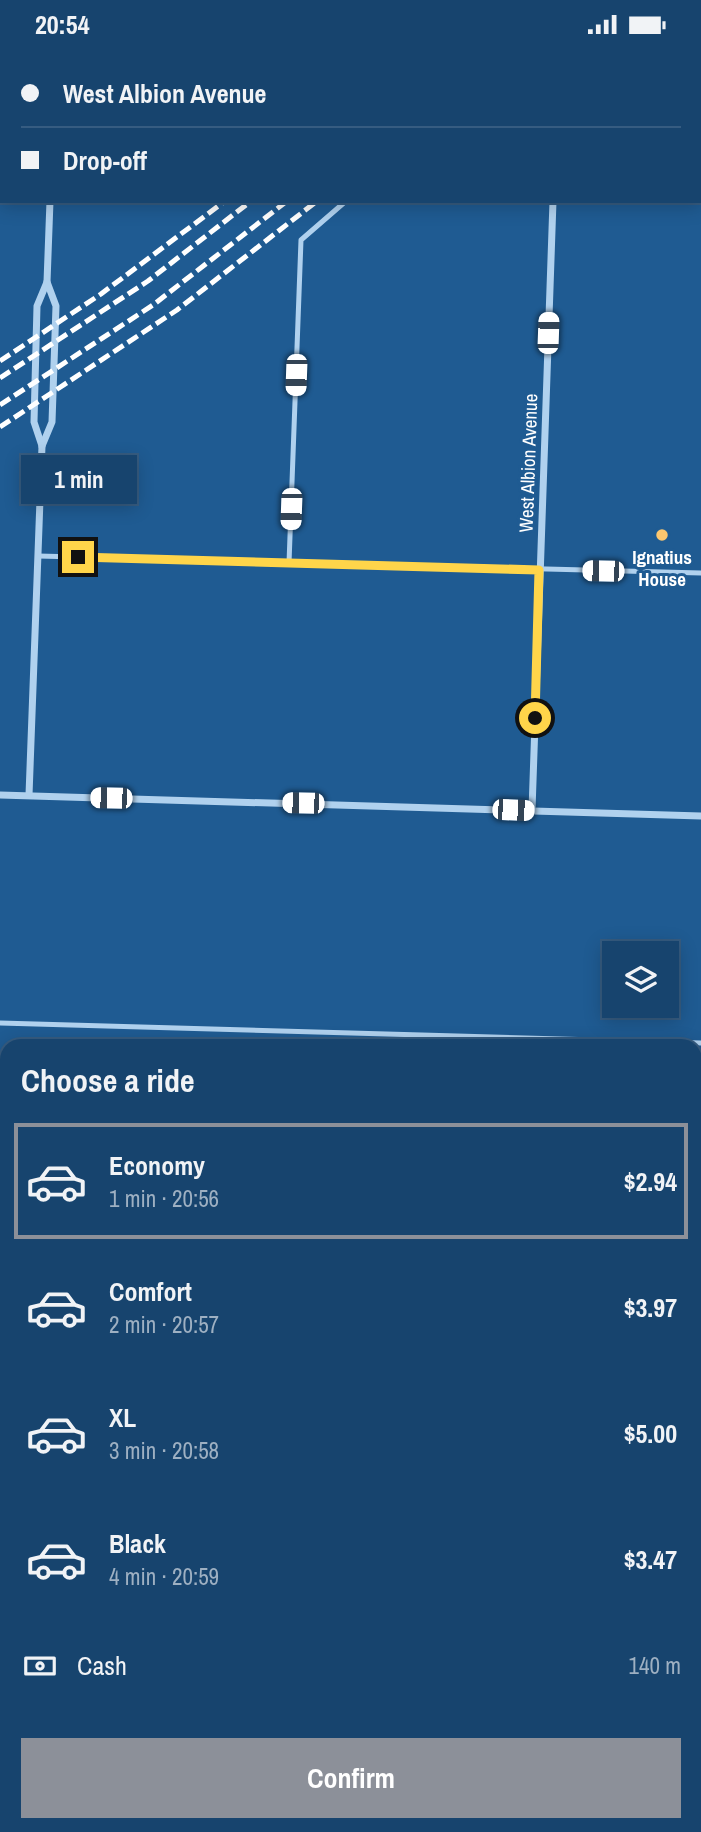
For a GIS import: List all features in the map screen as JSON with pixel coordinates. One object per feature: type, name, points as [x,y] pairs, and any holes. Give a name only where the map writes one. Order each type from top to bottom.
[{"type":"street","points":[[29,795],[42,446],[34,422],[37,306],[47,282],[50,203]]},
{"type":"street","name":"West Albion Avenue","points":[[533,810],[553,203]]},
{"type":"street","points":[[42,446],[52,422],[56,306],[47,282]]},
{"type":"street","points":[[0,795],[701,816]]},
{"type":"lane","points":[[289,563],[300,240],[344,203]]},
{"type":"lane","points":[[38,556],[701,573]]},
{"type":"lane","points":[[0,1023],[561,1039]]},
{"type":"railway","points":[[0,361],[101,294],[222,203]]},
{"type":"railway","points":[[0,378],[148,281],[248,203]]},
{"type":"railway","points":[[0,405],[153,305],[284,203]]},
{"type":"railway","points":[[0,427],[177,310],[314,203]]},
{"type":"place","name":"Ignatius House","points":[[662,535]]},
{"type":"route","points":[[78,557],[539,570],[535,718]]}]
